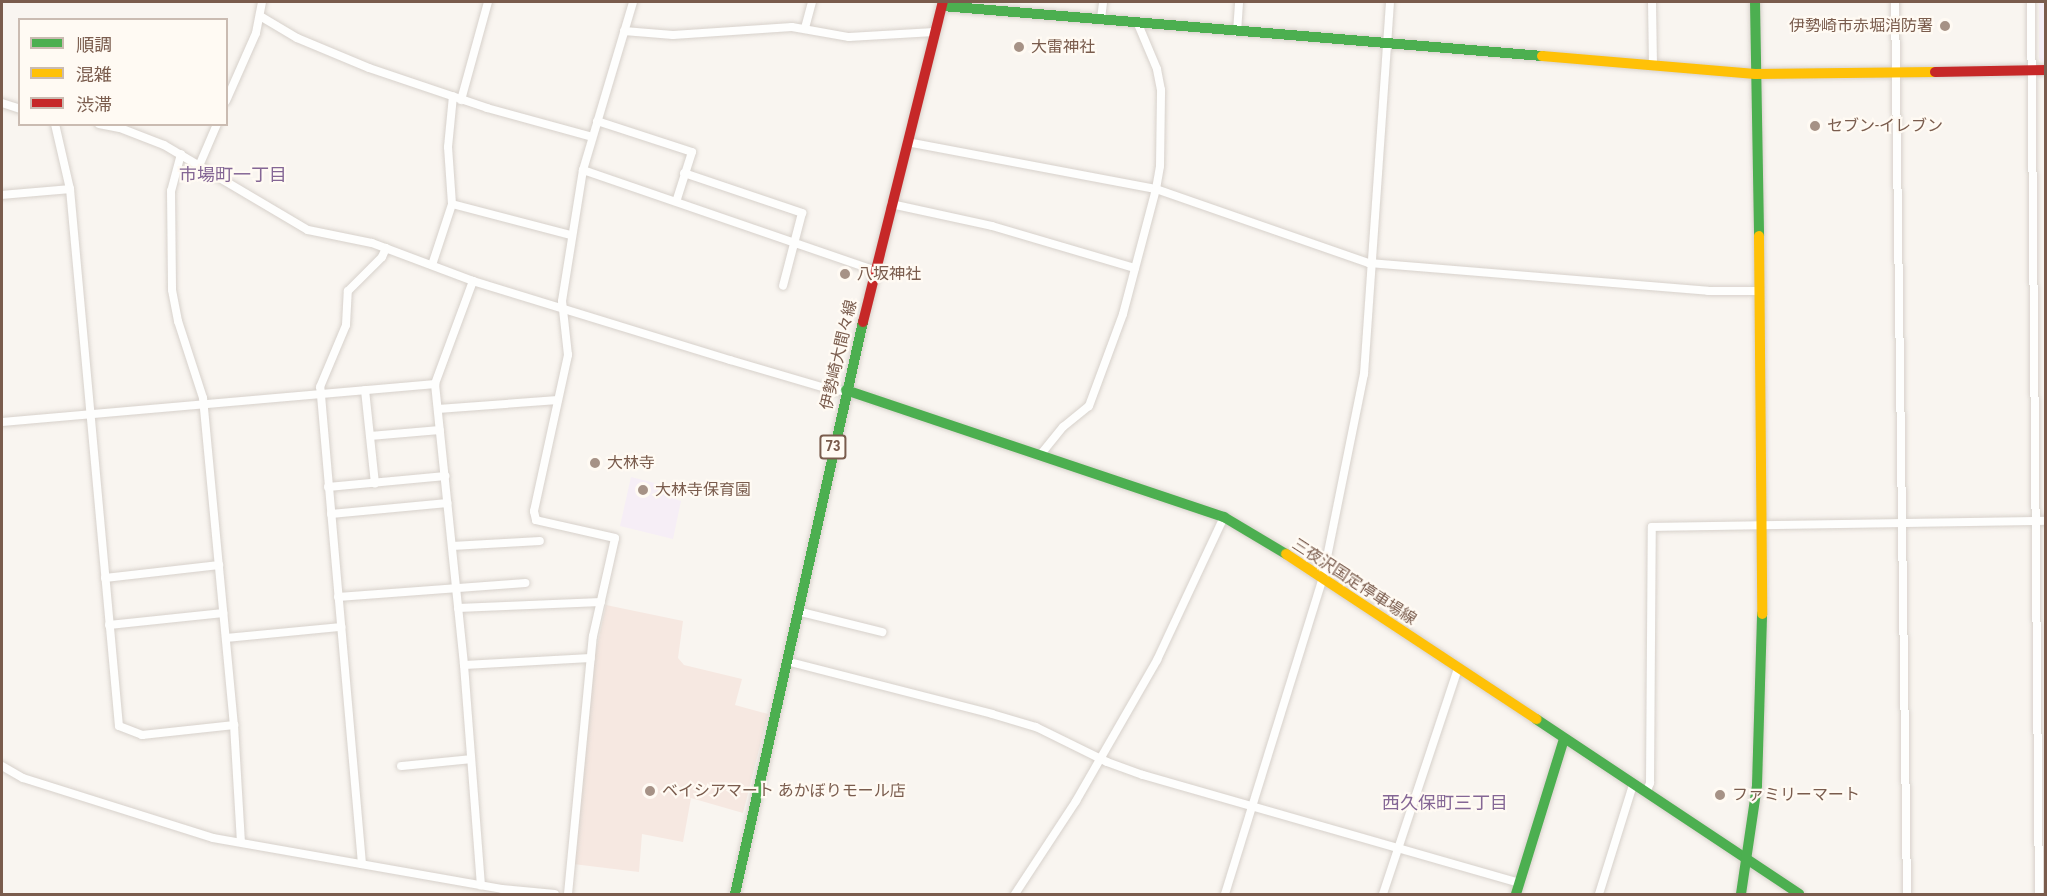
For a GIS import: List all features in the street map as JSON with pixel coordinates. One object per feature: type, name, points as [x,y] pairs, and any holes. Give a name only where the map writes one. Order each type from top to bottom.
[{"type":"street","points":[[228,96],[260,16],[262,2]]},
{"type":"street","points":[[432,265],[452,204],[448,147],[457,98],[488,2]]},
{"type":"street","points":[[568,894],[591,658],[615,538],[534,518],[568,355],[562,307],[571,235],[583,170],[633,2]]},
{"type":"street","points":[[805,28],[812,2]]},
{"type":"street","points":[[1101,19],[1103,2]]},
{"type":"street","points":[[1237,32],[1239,2]]},
{"type":"street","points":[[1225,894],[1323,577],[1364,374],[1369,263],[1390,2]]},
{"type":"street","points":[[1652,2],[1653,64]]},
{"type":"street","points":[[1741,894],[1747,859],[1761,726],[1763,526],[1755,2]]},
{"type":"street","points":[[1895,2],[1907,894]]},
{"type":"street","points":[[2031,2],[2042,521],[2039,894]]},
{"type":"street","points":[[943,4],[1138,24],[1755,74],[2046,70]]},
{"type":"street","name":"伊勢崎大間々線","points":[[735,894],[874,270],[943,4]]},
{"type":"street","points":[[260,16],[322,49],[457,98],[592,137]]},
{"type":"street","points":[[1041,454],[1063,427],[1089,406],[1135,268],[1156,189],[1160,166],[1161,90],[1157,69],[1138,24]]},
{"type":"street","points":[[624,31],[673,36],[771,26],[805,28],[849,37],[934,32]]},
{"type":"street","points":[[2,103],[18,108]]},
{"type":"street","points":[[597,121],[692,152],[676,202]]},
{"type":"street","points":[[55,126],[70,189],[89,414],[120,728],[142,735],[234,725]]},
{"type":"street","points":[[107,126],[145,136],[181,154],[293,224],[386,248],[473,281],[804,382],[835,391],[846,390]]},
{"type":"street","points":[[199,166],[216,126]]},
{"type":"street","points":[[907,142],[1156,189],[1369,263],[1518,272],[1708,291],[1759,291]]},
{"type":"street","points":[[181,154],[170,197],[172,290],[203,405],[234,725],[241,842]]},
{"type":"street","points":[[583,170],[794,245],[874,270]]},
{"type":"street","points":[[684,173],[802,213],[783,286]]},
{"type":"street","points":[[2,195],[70,189]]},
{"type":"street","points":[[452,204],[571,235]]},
{"type":"street","points":[[891,204],[992,226],[1135,268]]},
{"type":"street","points":[[362,864],[320,394],[346,325],[348,291],[382,257],[386,248]]},
{"type":"street","points":[[473,281],[435,384],[464,664],[481,885]]},
{"type":"street","points":[[2,422],[435,384]]},
{"type":"street","points":[[365,390],[375,483]]},
{"type":"street","name":"三夜沢国定停車場線","points":[[846,390],[1224,517],[1323,577],[1799,894]]},
{"type":"street","points":[[438,409],[558,400]]},
{"type":"street","points":[[370,436],[440,430]]},
{"type":"street","points":[[328,487],[445,476]]},
{"type":"street","points":[[331,514],[447,503]]},
{"type":"street","points":[[1015,894],[1100,758],[1171,633],[1224,517]]},
{"type":"street","points":[[1646,793],[1650,783],[1652,527],[2042,521]]},
{"type":"street","points":[[452,546],[540,540]]},
{"type":"street","points":[[105,578],[219,565]]},
{"type":"street","points":[[338,597],[525,583]]},
{"type":"street","points":[[458,608],[601,602]]},
{"type":"street","points":[[797,611],[882,632]]},
{"type":"street","points":[[109,625],[223,613]]},
{"type":"street","points":[[226,638],[341,627]]},
{"type":"street","points":[[464,664],[591,658]]},
{"type":"street","points":[[786,661],[1026,724],[1100,758],[1143,774],[1253,804],[1397,848],[1517,889],[1564,739]]},
{"type":"street","points":[[1383,894],[1458,668]]},
{"type":"street","points":[[401,766],[471,759]]},
{"type":"street","points":[[2,766],[23,778],[147,820],[241,842],[481,885],[555,894]]},
{"type":"street","points":[[1599,894],[1633,785]]},
{"type":"shaded area","points":[[2039,2],[2045,2],[2045,63],[2039,59]]},
{"type":"shaded area","points":[[631,477],[670,487],[671,498],[681,501],[673,539],[620,526]]},
{"type":"shaded area","points":[[606,605],[683,621],[678,658],[684,665],[742,679],[735,705],[768,714],[743,813],[691,798],[683,842],[642,834],[639,872],[573,864],[594,660]]},
{"type":"traffic: fast","points":[[1755,2],[1759,236]]},
{"type":"traffic: fast","points":[[942,6],[1542,56]]},
{"type":"traffic: fast","points":[[735,894],[863,322]]},
{"type":"traffic: fast","points":[[846,390],[1224,517],[1286,554]]},
{"type":"traffic: fast","points":[[1741,894],[1757,785],[1762,614]]},
{"type":"traffic: fast","points":[[1536,719],[1799,894]]},
{"type":"traffic: fast","points":[[1516,894],[1564,739]]},
{"type":"traffic: slow","points":[[1542,56],[1755,74],[1935,72]]},
{"type":"traffic: slow","points":[[1759,236],[1762,614]]},
{"type":"traffic: slow","points":[[1286,554],[1536,719]]},
{"type":"traffic: jam","points":[[863,322],[943,2]]},
{"type":"traffic: jam","points":[[1935,72],[2046,70]]},
{"type":"place","name":"伊勢崎市赤堀消防署","points":[[1945,26]]},
{"type":"place","name":"大雷神社","points":[[1019,47]]},
{"type":"place","name":"セブン-イレブン","points":[[1815,126]]},
{"type":"place","name":"八坂神社","points":[[845,274]]},
{"type":"place","name":"大林寺","points":[[595,463]]},
{"type":"place","name":"大林寺保育園","points":[[643,490]]},
{"type":"place","name":"ベイシアマート あかぼりモール店","points":[[650,791]]},
{"type":"place","name":"ファミリーマート","points":[[1720,795]]},
{"type":"district","name":"市場町一丁目","points":[[233,175]]},
{"type":"district","name":"西久保町三丁目","points":[[1445,803]]}]
